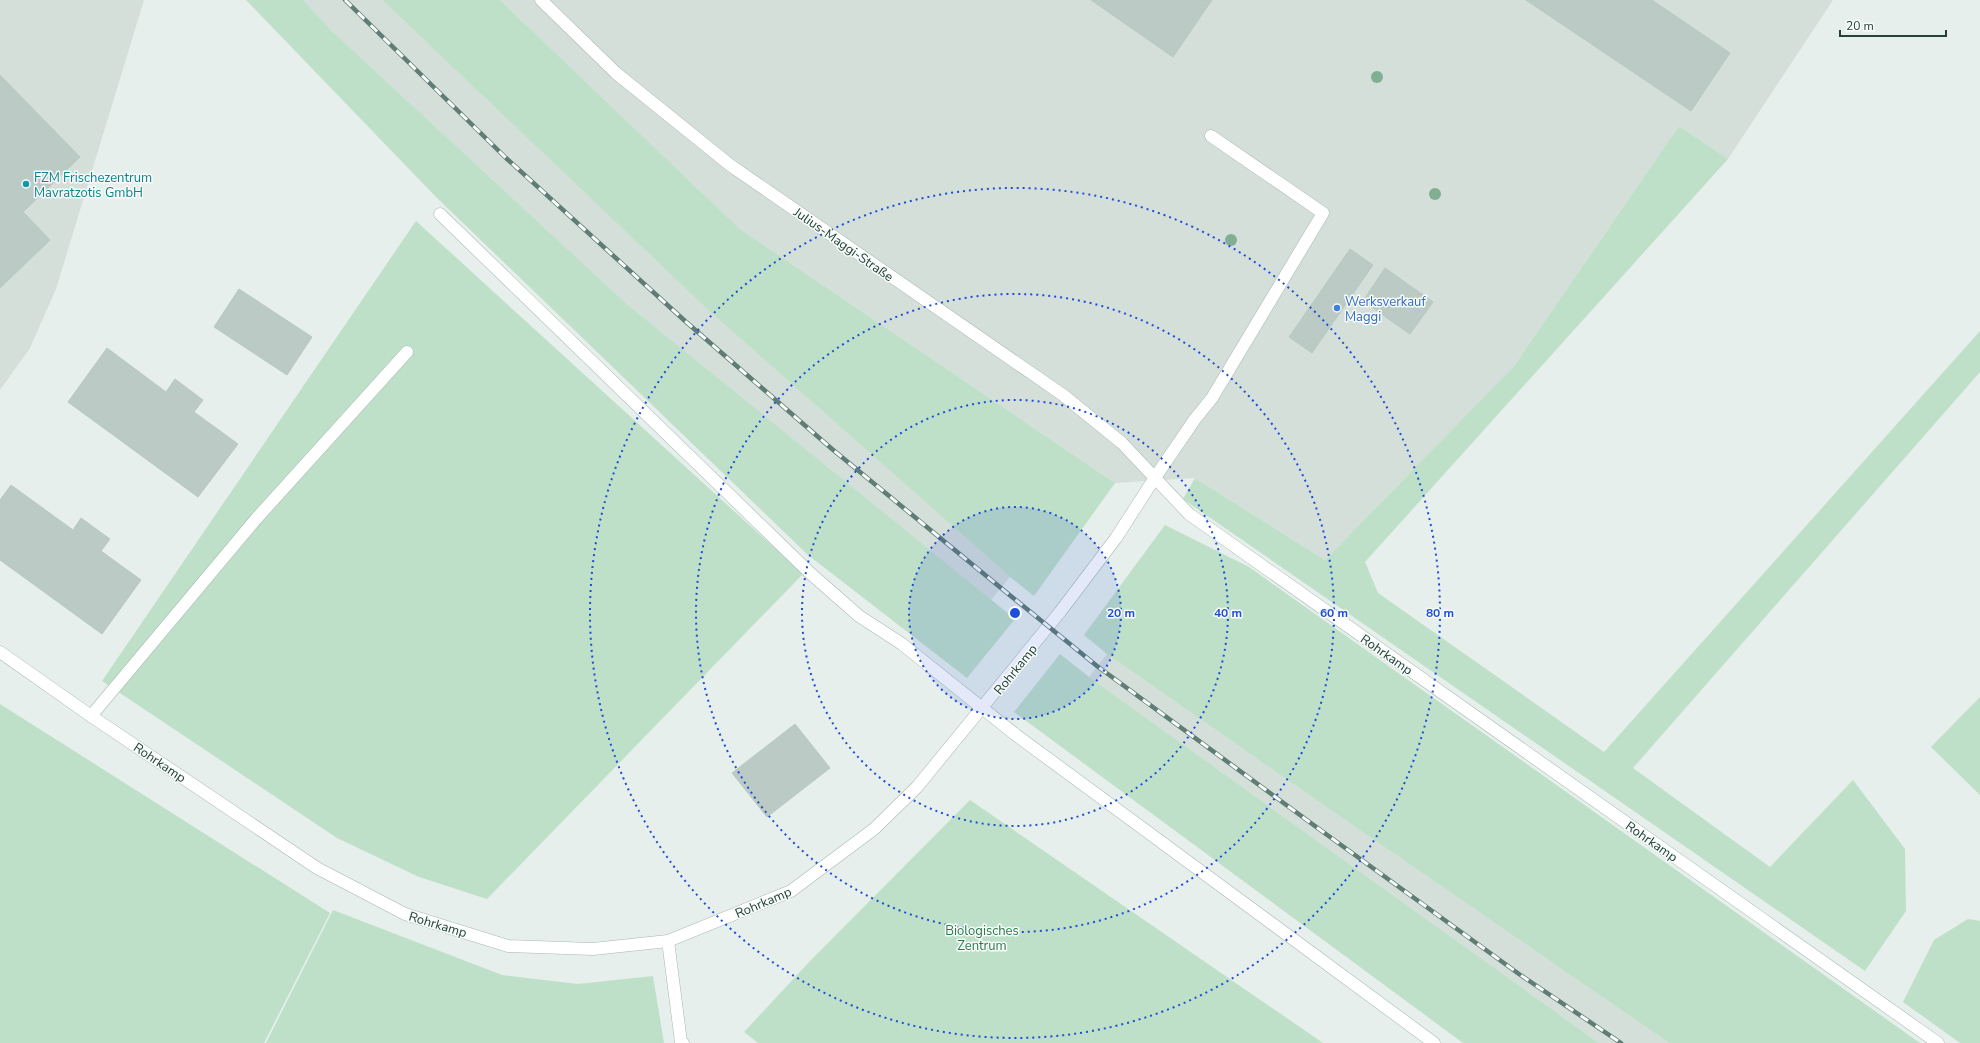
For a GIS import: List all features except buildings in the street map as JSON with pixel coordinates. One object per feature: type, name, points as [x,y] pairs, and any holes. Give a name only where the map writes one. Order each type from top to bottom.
[{"type":"street","name":"Julius-Maggi-Straße","points":[[541,0],[616,73],[730,165],[1063,395],[1122,443],[1154,479]]},
{"type":"street","points":[[1154,479],[1195,419],[1212,398],[1323,213],[1211,136]]},
{"type":"street","points":[[440,214],[810,574],[859,616],[902,644],[1016,736],[1434,1043]]},
{"type":"street","points":[[91,716],[256,519],[407,352]]},
{"type":"street","name":"Rohrkamp","points":[[0,652],[91,716],[317,868],[405,914],[508,946],[594,949],[668,941],[791,891],[874,829],[917,787],[1060,612],[1111,545],[1154,479],[1195,519],[1938,1043]]},
{"type":"street","points":[[668,941],[683,1043]]},
{"type":"shaded area","points":[[0,0],[144,0],[56,289],[30,348],[0,390]]},
{"type":"shaded area","points":[[303,0],[382,0],[709,311],[1010,577],[991,600],[628,305],[333,32]]},
{"type":"shaded area","points":[[500,0],[1833,0],[1728,159],[1679,126],[1514,366],[1325,560],[1195,478],[1115,483],[740,229]]},
{"type":"shaded area","points":[[1107,654],[1669,1043],[1599,1043],[1089,677]]},
{"type":"green space","points":[[246,0],[303,0],[333,32],[628,305],[1015,619],[967,678],[808,555],[435,196]]},
{"type":"green space","points":[[382,0],[500,0],[740,229],[1115,483],[1034,596],[1010,577],[709,311]]},
{"type":"green space","points":[[1679,126],[1728,159],[1365,562],[1378,593],[1604,752],[1980,331],[1980,372],[1633,768],[1770,867],[1853,780],[1905,849],[1906,911],[1865,971],[1183,499],[1195,478],[1325,560],[1514,366]]},
{"type":"green space","points":[[416,221],[803,574],[487,899],[419,877],[337,838],[102,681]]},
{"type":"green space","points":[[1165,525],[1249,567],[1920,1043],[1669,1043],[1316,800],[1107,654],[1084,635]]},
{"type":"green space","points":[[1060,654],[1089,677],[1599,1043],[1463,1043],[1014,712]]},
{"type":"green space","points":[[1980,697],[1980,795],[1931,747]]},
{"type":"green space","points":[[0,704],[330,913],[264,1043],[0,1043]]},
{"type":"green space","name":"Biologisches Zentrum","points":[[970,800],[1323,1043],[758,1043],[744,1032],[810,961]]},
{"type":"green space","points":[[333,910],[502,975],[578,984],[653,976],[664,1043],[266,1043]]},
{"type":"green space","points":[[1968,919],[1980,921],[1980,1043],[1960,1043],[1903,1002],[1934,940]]},
{"type":"railway","points":[[345,0],[506,158],[685,321],[832,449],[1001,588],[1097,666],[1319,829],[1519,974],[1621,1043]]},
{"type":"place","name":"FZM Frischezentrum Mavratzotis GmbH","points":[[26,184]]},
{"type":"place","name":"Werksverkauf Maggi","points":[[1337,308]]}]
